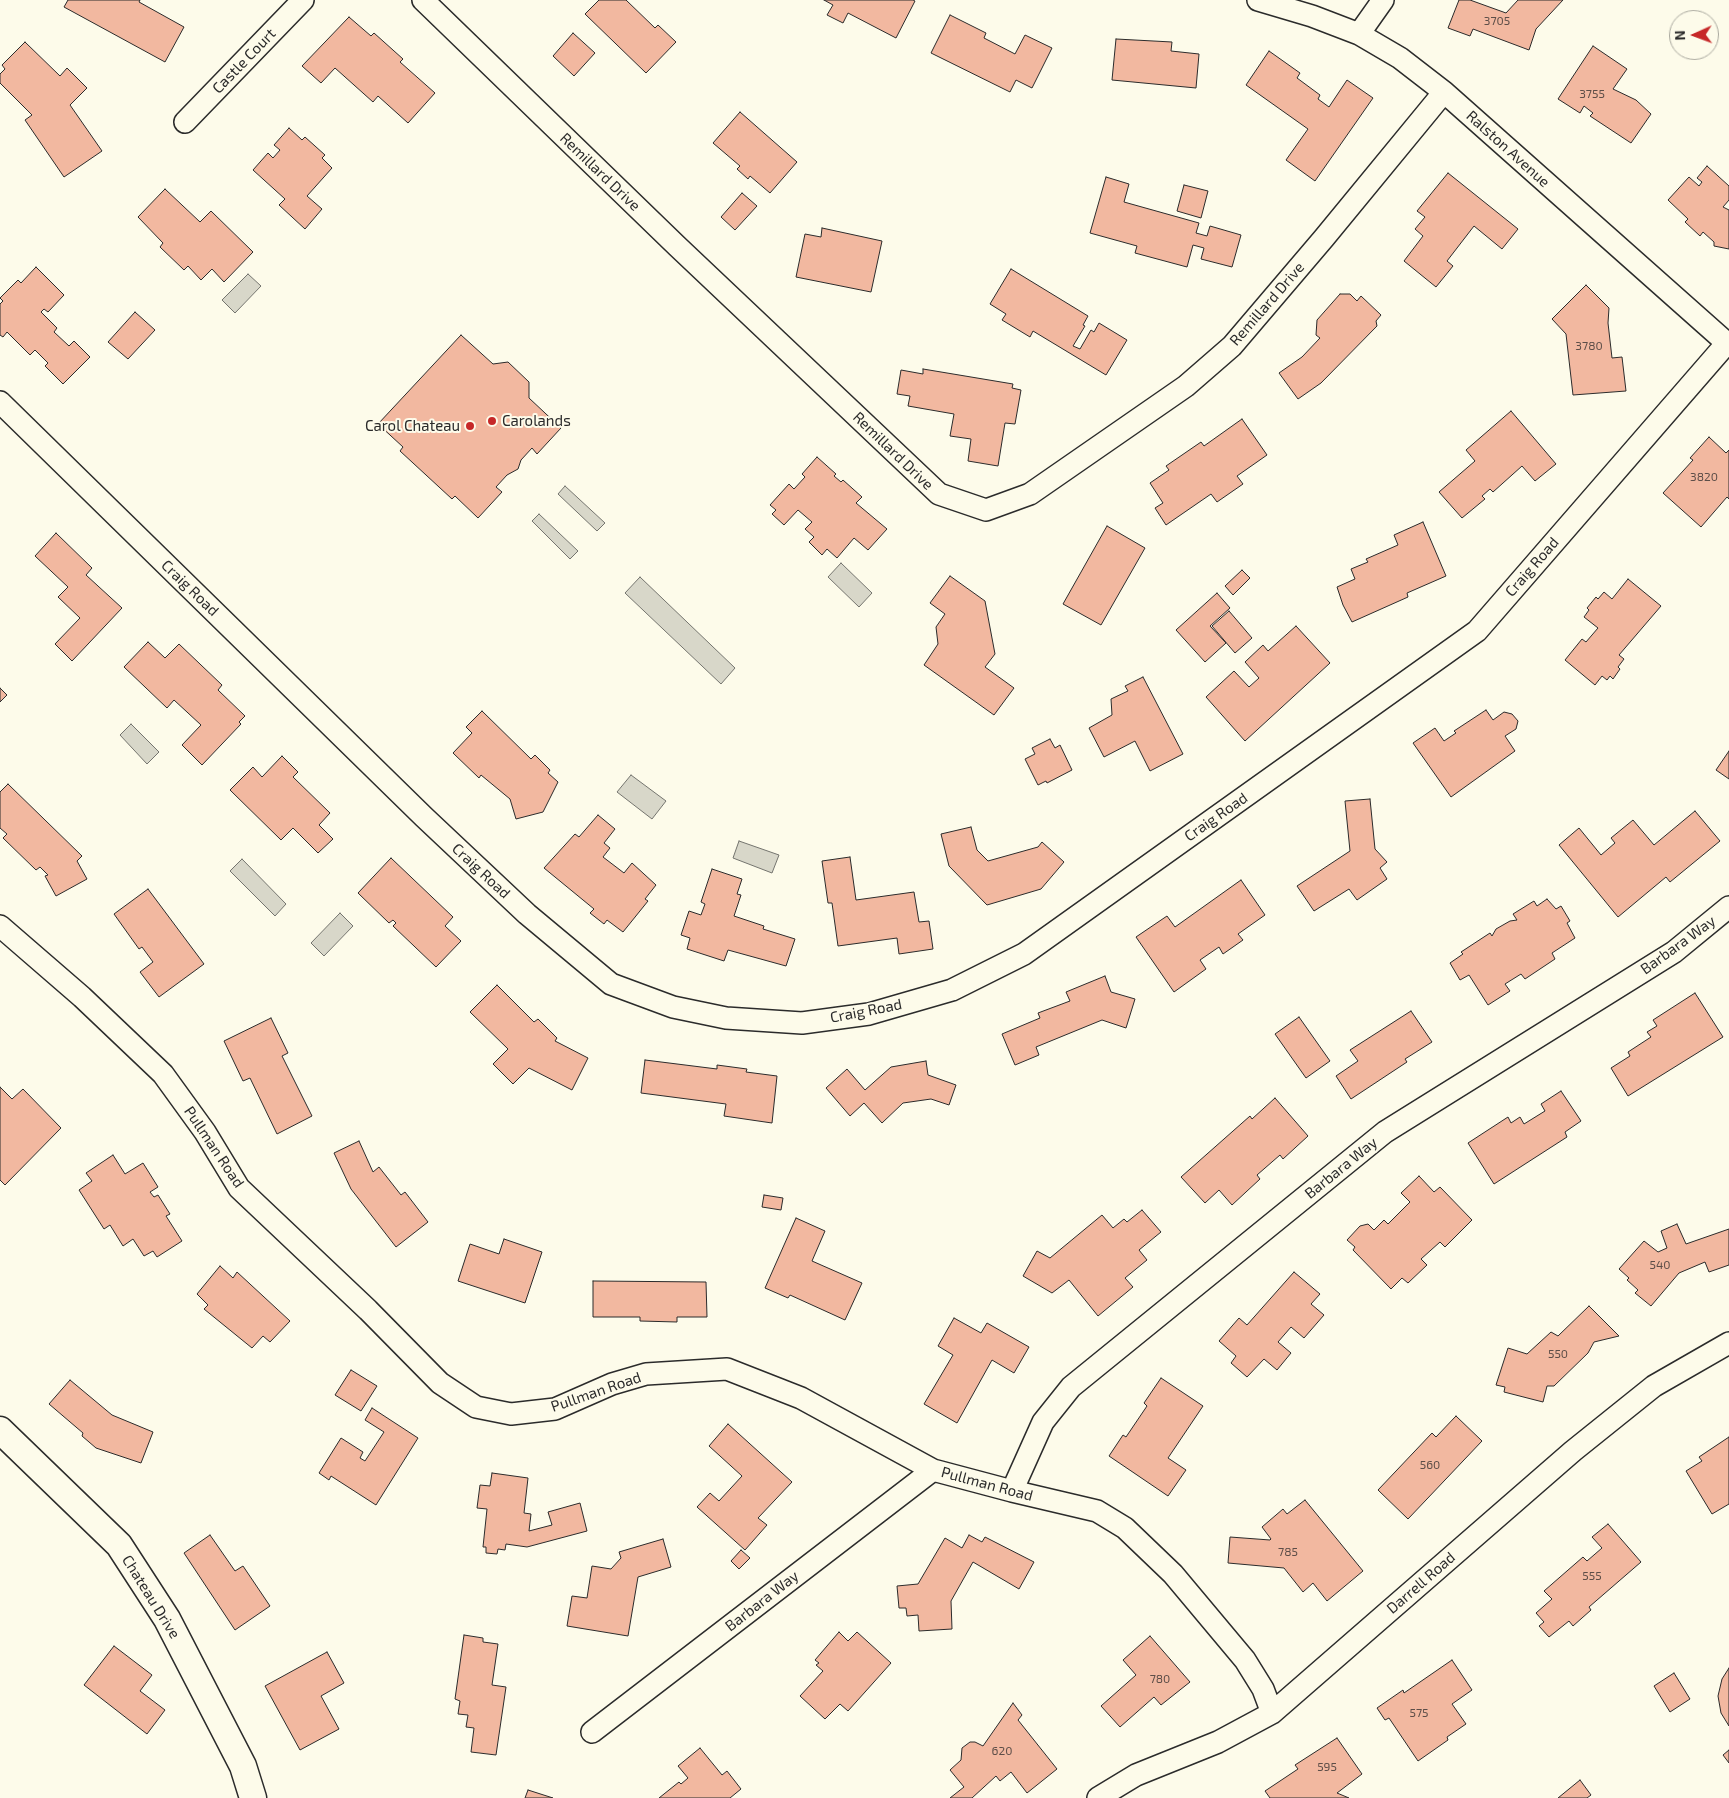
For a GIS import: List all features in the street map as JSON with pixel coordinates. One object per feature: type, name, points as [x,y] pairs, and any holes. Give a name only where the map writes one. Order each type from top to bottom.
[{"type":"street","name":"Castle Court","points":[[185,122],[303,0]]},
{"type":"street","name":"Remillard Drive","points":[[423,0],[677,246],[939,494],[986,510],[1030,494],[1186,386],[1232,346],[1444,92]]},
{"type":"street","name":"Ralston Avenue","points":[[1258,0],[1312,16],[1359,34],[1400,58],[1444,92],[1728,344]]},
{"type":"street","points":[[1359,34],[1383,0]]},
{"type":"street","name":"Craig Road","points":[[0,402],[424,817],[527,914],[611,984],[673,1007],[726,1018],[802,1023],[869,1014],[952,990],[1024,954],[1477,631],[1728,344]]},
{"type":"street","name":"Barbara Way","points":[[1012,1491],[1043,1422],[1079,1381],[1386,1132],[1674,952],[1729,906]]},
{"type":"street","name":"Pullman Road","points":[[0,926],[82,997],[163,1074],[206,1132],[239,1188],[368,1310],[440,1383],[476,1407],[511,1414],[556,1409],[612,1384],[646,1374],[727,1369],[801,1398],[933,1470],[1096,1511],[1125,1528],[1173,1574],[1245,1660],[1263,1689],[1272,1713]]},
{"type":"street","name":"Darrell Road","points":[[1098,1798],[1136,1775],[1218,1742],[1272,1713],[1573,1450],[1654,1386],[1729,1343]]},
{"type":"street","name":"Chateau Drive","points":[[0,1430],[119,1545],[167,1619],[243,1766],[253,1798]]},
{"type":"street","name":"Barbara Way","points":[[592,1732],[933,1470]]},
{"type":"shaded area","points":[[248,274],[261,286],[235,313],[222,300]]},
{"type":"shaded area","points":[[565,486],[605,523],[597,531],[558,494]]},
{"type":"shaded area","points":[[539,514],[578,551],[570,559],[532,521]]},
{"type":"shaded area","points":[[841,563],[872,593],[859,607],[828,577]]},
{"type":"shaded area","points":[[640,577],[735,668],[721,684],[625,593]]},
{"type":"shaded area","points":[[131,724],[159,752],[147,764],[120,735]]},
{"type":"shaded area","points":[[631,775],[666,801],[652,819],[617,792]]},
{"type":"shaded area","points":[[739,841],[779,855],[772,873],[733,858]]},
{"type":"shaded area","points":[[242,859],[286,904],[275,916],[230,871]]},
{"type":"shaded area","points":[[340,913],[353,926],[324,956],[311,943]]},
{"type":"building","points":[[68,0],[140,0],[139,2],[184,27],[165,62],[64,7]]},
{"type":"building","points":[[599,0],[626,0],[655,28],[658,25],[676,42],[646,73],[585,14]]},
{"type":"building","points":[[824,0],[915,1],[896,38],[848,13],[843,23],[827,15],[833,5]]},
{"type":"building","points":[[1459,0],[1470,0],[1506,13],[1518,0],[1563,0],[1536,29],[1529,50],[1473,29],[1470,36],[1448,28]]},
{"type":"building","points":[[950,15],[986,33],[984,38],[1015,54],[1025,35],[1052,48],[1032,88],[1016,80],[1010,92],[931,53]]},
{"type":"building","points":[[349,17],[371,36],[374,33],[403,59],[400,62],[435,93],[408,123],[378,96],[373,102],[335,68],[321,83],[302,66]]},
{"type":"building","points":[[573,33],[595,53],[574,76],[553,56]]},
{"type":"building","points":[[1116,39],[1172,42],[1171,51],[1199,54],[1196,88],[1112,80]]},
{"type":"building","points":[[25,42],[60,76],[67,68],[87,88],[70,105],[102,151],[64,177],[25,120],[32,115],[0,83],[0,74],[5,69],[2,65]]},
{"type":"building","points":[[1593,46],[1627,69],[1613,89],[1636,100],[1651,114],[1631,143],[1590,116],[1593,113],[1584,106],[1580,113],[1558,99]]},
{"type":"building","points":[[1269,51],[1300,73],[1297,78],[1320,95],[1318,99],[1329,107],[1347,80],[1373,98],[1315,181],[1286,160],[1308,129],[1246,85]]},
{"type":"building","points":[[740,112],[797,162],[770,193],[750,176],[748,179],[737,169],[740,166],[713,143]]},
{"type":"building","points":[[289,128],[302,140],[305,137],[325,155],[322,158],[332,168],[307,196],[322,209],[305,229],[279,205],[285,199],[253,170],[268,153],[273,158],[280,150],[274,145]]},
{"type":"building","points":[[1707,166],[1729,186],[1729,200],[1723,207],[1729,210],[1729,249],[1714,246],[1714,242],[1703,232],[1700,236],[1685,222],[1688,219],[1668,200],[1689,177],[1699,186],[1702,182],[1697,178]]},
{"type":"building","points":[[1448,173],[1518,229],[1502,249],[1474,226],[1447,261],[1453,266],[1436,287],[1404,261],[1423,236],[1415,229],[1425,217],[1417,211]]},
{"type":"building","points":[[1106,177],[1129,184],[1124,202],[1199,223],[1196,233],[1207,236],[1210,226],[1241,235],[1232,267],[1201,259],[1204,248],[1193,245],[1187,267],[1135,253],[1137,246],[1090,233]]},
{"type":"building","points":[[1184,185],[1208,191],[1201,218],[1177,211]]},
{"type":"building","points":[[165,189],[200,222],[211,211],[253,252],[224,282],[212,269],[201,280],[188,266],[184,270],[160,247],[163,243],[138,217]]},
{"type":"building","points":[[742,193],[757,206],[735,230],[721,217]]},
{"type":"building","points":[[822,228],[882,241],[871,292],[796,277],[805,234],[821,237]]},
{"type":"building","points":[[36,267],[64,295],[48,312],[44,309],[41,312],[57,328],[54,332],[69,346],[74,341],[90,357],[63,384],[45,366],[48,363],[35,350],[30,355],[7,332],[3,337],[0,335],[0,304],[3,301],[0,298],[18,280],[21,283]]},
{"type":"building","points":[[1011,269],[1088,316],[1083,325],[1085,326],[1073,346],[1080,349],[1091,330],[1094,332],[1099,323],[1127,340],[1106,375],[1033,331],[1030,337],[1002,320],[1006,314],[990,304]]},
{"type":"building","points":[[1586,285],[1609,308],[1608,323],[1612,358],[1622,357],[1626,391],[1573,395],[1566,334],[1552,319]]},
{"type":"building","points":[[1340,294],[1350,294],[1357,301],[1361,296],[1381,315],[1376,321],[1377,326],[1321,383],[1298,399],[1279,373],[1302,357],[1320,338],[1316,335],[1317,320]]},
{"type":"building","points":[[135,312],[155,330],[128,359],[108,342]]},
{"type":"building","name":"Carol Chateau","points":[[461,335],[493,364],[508,362],[529,382],[529,398],[561,428],[537,454],[532,448],[521,460],[518,469],[507,475],[496,487],[502,492],[478,518],[455,496],[452,499],[400,451],[403,447],[378,424]]},
{"type":"building","points":[[923,369],[1013,384],[1012,388],[1021,390],[1015,424],[1005,423],[998,466],[968,461],[971,439],[950,436],[954,414],[908,406],[910,396],[897,394],[901,370],[923,374]]},
{"type":"building","points":[[1511,411],[1556,464],[1535,481],[1522,466],[1493,492],[1490,489],[1482,496],[1485,499],[1462,518],[1439,492],[1475,461],[1466,450]]},
{"type":"building","points":[[1242,419],[1267,455],[1237,476],[1243,484],[1217,502],[1211,494],[1166,525],[1155,508],[1163,503],[1150,483],[1169,470],[1166,466],[1201,442],[1204,446]]},
{"type":"building","points":[[1709,437],[1726,453],[1729,450],[1729,499],[1727,497],[1701,527],[1663,493],[1693,460],[1690,458]]},
{"type":"building","points":[[817,457],[836,474],[834,476],[841,482],[843,480],[862,497],[856,503],[887,529],[868,550],[854,538],[837,558],[827,549],[822,555],[809,542],[814,537],[805,529],[812,522],[798,510],[784,525],[772,514],[776,510],[770,505],[789,484],[794,489],[805,477],[802,474]]},
{"type":"building","points":[[1423,522],[1446,576],[1407,593],[1408,597],[1352,622],[1343,605],[1337,587],[1355,579],[1351,569],[1368,562],[1366,559],[1398,545],[1394,535]]},
{"type":"building","points":[[1107,526],[1145,548],[1101,625],[1063,604]]},
{"type":"building","points":[[56,533],[92,568],[86,575],[122,608],[72,661],[55,644],[80,618],[58,597],[68,587],[35,556]]},
{"type":"building","points":[[1242,570],[1250,578],[1233,595],[1225,586]]},
{"type":"building","points":[[950,576],[985,601],[995,654],[985,667],[1014,688],[994,715],[924,665],[938,644],[936,627],[945,614],[930,603]]},
{"type":"building","points":[[1628,579],[1661,606],[1619,655],[1624,659],[1613,679],[1610,676],[1607,680],[1602,676],[1595,685],[1565,660],[1582,639],[1586,642],[1598,628],[1584,617],[1589,610],[1587,608],[1596,597],[1598,599],[1604,592],[1612,599]]},
{"type":"building","points":[[1217,593],[1230,608],[1210,626],[1226,643],[1205,662],[1176,630]]},
{"type":"building","points":[[1229,611],[1252,638],[1235,653],[1212,626]]},
{"type":"building","points":[[1296,626],[1330,663],[1245,741],[1206,697],[1234,671],[1249,687],[1259,678],[1245,662],[1263,645],[1268,651]]},
{"type":"building","points":[[148,642],[165,658],[179,644],[222,685],[218,690],[245,716],[239,722],[241,724],[202,765],[182,745],[201,725],[174,700],[167,708],[124,667]]},
{"type":"building","points":[[1143,677],[1183,754],[1150,771],[1135,741],[1104,757],[1089,728],[1112,715],[1111,699],[1128,691],[1125,686]]},
{"type":"building","points":[[0,688],[7,695],[0,702]]},
{"type":"building","points":[[1486,710],[1493,720],[1504,712],[1512,714],[1518,721],[1516,729],[1505,736],[1515,751],[1451,797],[1413,743],[1435,728],[1444,741],[1456,733],[1454,731]]},
{"type":"building","points":[[482,711],[531,759],[535,755],[550,770],[548,773],[558,782],[543,812],[516,819],[510,799],[481,775],[479,778],[453,753],[472,733],[466,727]]},
{"type":"building","points":[[1050,739],[1055,748],[1060,745],[1072,770],[1047,783],[1046,781],[1038,785],[1025,759],[1035,754],[1032,748]]},
{"type":"building","points":[[1729,751],[1729,779],[1716,770]]},
{"type":"building","points":[[282,756],[298,772],[293,777],[330,813],[319,825],[333,839],[318,853],[293,828],[281,840],[230,790],[253,767],[262,777]]},
{"type":"building","points":[[8,784],[82,856],[77,861],[87,879],[56,896],[45,876],[48,875],[40,867],[36,870],[3,838],[7,834],[0,828],[0,792]]},
{"type":"building","points":[[1370,799],[1375,849],[1387,862],[1380,868],[1387,879],[1357,900],[1349,889],[1314,911],[1297,886],[1350,851],[1345,801]]},
{"type":"building","points":[[1695,811],[1720,841],[1670,882],[1666,877],[1618,917],[1559,845],[1579,828],[1601,855],[1615,843],[1611,838],[1633,820],[1654,845]]},
{"type":"building","points":[[598,815],[615,829],[604,843],[610,848],[603,857],[624,873],[632,863],[656,885],[645,899],[648,901],[623,932],[607,920],[604,924],[590,913],[594,909],[544,868],[575,834],[579,837]]},
{"type":"building","points":[[971,827],[977,850],[988,861],[1038,847],[1042,842],[1064,862],[1041,889],[987,905],[949,866],[941,834]]},
{"type":"building","points":[[850,857],[856,900],[914,892],[919,922],[929,921],[933,949],[899,954],[897,938],[838,946],[832,903],[828,903],[822,861]]},
{"type":"building","points":[[391,858],[453,917],[445,926],[461,941],[436,967],[393,926],[396,923],[393,920],[389,923],[358,893]]},
{"type":"building","points":[[712,869],[742,879],[737,894],[741,895],[734,916],[764,926],[763,929],[795,939],[786,966],[728,950],[724,961],[687,949],[690,938],[681,935],[689,911],[701,915],[705,904],[701,902]]},
{"type":"building","points":[[1241,880],[1265,915],[1238,934],[1243,940],[1223,954],[1219,947],[1200,960],[1206,969],[1174,992],[1136,937],[1167,916],[1175,927]]},
{"type":"building","points":[[148,889],[204,964],[159,997],[140,972],[153,962],[142,947],[139,949],[114,914]]},
{"type":"building","points":[[1547,899],[1556,909],[1561,906],[1570,921],[1567,923],[1575,938],[1552,953],[1555,959],[1525,979],[1521,974],[1505,984],[1510,991],[1488,1005],[1469,975],[1460,980],[1450,963],[1463,954],[1461,952],[1490,933],[1492,936],[1496,929],[1510,921],[1517,920],[1513,914],[1534,901],[1537,906]]},
{"type":"building","points":[[1105,976],[1111,992],[1135,999],[1126,1028],[1102,1020],[1036,1047],[1039,1055],[1015,1065],[1002,1034],[1040,1018],[1038,1013],[1070,1001],[1066,992]]},
{"type":"building","points":[[497,985],[534,1022],[538,1019],[557,1038],[555,1041],[588,1058],[572,1090],[529,1068],[513,1084],[493,1064],[508,1049],[470,1012]]},
{"type":"building","points":[[1695,993],[1723,1037],[1628,1096],[1611,1068],[1630,1056],[1628,1052],[1651,1037],[1647,1032],[1657,1026],[1653,1020]]},
{"type":"building","points":[[1411,1011],[1432,1042],[1405,1059],[1407,1062],[1351,1099],[1336,1076],[1358,1061],[1350,1050]]},
{"type":"building","points":[[1299,1017],[1330,1061],[1306,1078],[1275,1034]]},
{"type":"building","points":[[271,1018],[288,1053],[282,1056],[312,1116],[277,1134],[250,1078],[243,1081],[224,1041]]},
{"type":"building","points":[[645,1060],[717,1069],[717,1065],[747,1069],[746,1072],[777,1076],[772,1123],[724,1116],[726,1104],[641,1093]]},
{"type":"building","points":[[926,1061],[928,1075],[956,1085],[949,1105],[931,1099],[903,1103],[882,1123],[864,1103],[850,1116],[826,1088],[847,1069],[865,1090],[891,1067]]},
{"type":"building","points":[[0,1087],[12,1099],[23,1089],[61,1128],[5,1185],[0,1180]]},
{"type":"building","points":[[1561,1091],[1581,1121],[1565,1132],[1567,1137],[1494,1184],[1468,1143],[1508,1117],[1511,1123],[1520,1117],[1524,1124],[1545,1111],[1541,1104]]},
{"type":"building","points":[[1275,1098],[1308,1136],[1283,1159],[1280,1155],[1257,1175],[1260,1179],[1232,1205],[1219,1190],[1205,1203],[1181,1177],[1250,1116],[1252,1119]]},
{"type":"building","points":[[359,1141],[373,1172],[379,1167],[401,1195],[405,1192],[428,1222],[396,1247],[351,1189],[334,1153]]},
{"type":"building","points":[[113,1155],[125,1174],[143,1163],[158,1187],[150,1192],[154,1197],[158,1195],[170,1214],[166,1216],[182,1241],[157,1257],[153,1251],[144,1256],[133,1239],[123,1246],[110,1225],[104,1229],[79,1190],[92,1181],[86,1173]]},
{"type":"building","points":[[1419,1176],[1434,1192],[1440,1187],[1472,1220],[1445,1247],[1440,1242],[1421,1259],[1427,1265],[1408,1283],[1402,1278],[1391,1289],[1353,1250],[1355,1247],[1347,1240],[1360,1226],[1368,1224],[1374,1230],[1384,1220],[1388,1224],[1410,1202],[1401,1193]]},
{"type":"building","points":[[764,1195],[783,1198],[781,1210],[762,1207]]},
{"type":"building","points":[[1142,1210],[1161,1232],[1139,1250],[1147,1260],[1125,1278],[1133,1287],[1098,1316],[1069,1280],[1052,1293],[1023,1276],[1037,1251],[1050,1258],[1102,1215],[1113,1228],[1124,1219],[1127,1222]]},
{"type":"building","points":[[796,1218],[825,1231],[812,1261],[862,1283],[845,1320],[790,1295],[788,1298],[765,1288]]},
{"type":"building","points":[[1677,1224],[1686,1244],[1729,1229],[1729,1265],[1709,1272],[1705,1262],[1679,1273],[1651,1306],[1635,1293],[1638,1290],[1619,1269],[1644,1241],[1658,1252],[1667,1248],[1661,1231]]},
{"type":"building","points":[[504,1239],[542,1252],[525,1303],[458,1281],[470,1244],[499,1254]]},
{"type":"building","points":[[220,1266],[233,1278],[237,1272],[290,1321],[270,1342],[263,1336],[252,1348],[204,1309],[208,1305],[197,1294]]},
{"type":"building","points":[[1294,1272],[1320,1294],[1311,1304],[1324,1315],[1304,1338],[1291,1327],[1278,1342],[1291,1353],[1277,1370],[1264,1359],[1247,1377],[1231,1363],[1236,1356],[1219,1341],[1239,1318],[1247,1325]]},
{"type":"building","points":[[593,1281],[706,1282],[707,1317],[677,1317],[677,1322],[640,1321],[640,1317],[593,1317]]},
{"type":"building","points":[[1589,1306],[1619,1336],[1594,1342],[1588,1353],[1554,1386],[1547,1386],[1543,1402],[1504,1392],[1505,1387],[1496,1385],[1508,1348],[1527,1354],[1551,1332],[1558,1336]]},
{"type":"building","points":[[954,1318],[981,1333],[987,1323],[1029,1347],[1014,1373],[992,1360],[957,1423],[924,1404],[953,1355],[938,1346]]},
{"type":"building","points":[[351,1370],[377,1386],[361,1411],[335,1395]]},
{"type":"building","points":[[1161,1378],[1203,1406],[1168,1458],[1186,1470],[1168,1496],[1109,1456],[1123,1435],[1126,1437],[1147,1406],[1144,1403]]},
{"type":"building","points":[[70,1380],[112,1415],[153,1432],[141,1463],[96,1448],[82,1436],[83,1433],[49,1404]]},
{"type":"building","points":[[372,1408],[418,1438],[376,1505],[331,1476],[329,1480],[319,1473],[341,1438],[363,1452],[360,1458],[365,1461],[384,1432],[365,1420]]},
{"type":"building","points":[[1456,1416],[1482,1441],[1408,1519],[1378,1490],[1432,1433],[1436,1437]]},
{"type":"building","points":[[728,1424],[792,1482],[758,1518],[767,1525],[745,1550],[697,1507],[710,1493],[719,1501],[742,1476],[709,1446]]},
{"type":"building","points":[[1729,1437],[1729,1504],[1712,1514],[1686,1471],[1702,1461],[1699,1457]]},
{"type":"building","points":[[492,1473],[528,1478],[524,1513],[531,1514],[529,1531],[552,1525],[548,1512],[580,1503],[587,1531],[527,1547],[506,1544],[505,1550],[498,1549],[497,1554],[486,1553],[486,1547],[483,1547],[487,1509],[477,1508],[480,1485],[490,1486]]},
{"type":"building","points":[[1305,1500],[1363,1571],[1327,1601],[1313,1583],[1303,1592],[1284,1568],[1228,1563],[1230,1537],[1270,1540],[1262,1527],[1283,1509],[1287,1514]]},
{"type":"building","points":[[1608,1524],[1641,1562],[1589,1607],[1591,1610],[1573,1626],[1569,1621],[1549,1637],[1539,1626],[1544,1622],[1536,1613],[1552,1599],[1544,1591],[1583,1557],[1587,1561],[1602,1548],[1592,1537]]},
{"type":"building","points":[[210,1535],[235,1571],[243,1566],[270,1606],[235,1630],[184,1553]]},
{"type":"building","points":[[969,1535],[982,1542],[985,1537],[1034,1562],[1019,1589],[973,1562],[951,1601],[952,1629],[919,1631],[918,1615],[907,1616],[906,1608],[899,1608],[897,1586],[918,1584],[945,1538],[962,1548]]},
{"type":"building","points":[[663,1539],[671,1567],[638,1577],[628,1636],[567,1626],[572,1596],[587,1598],[592,1566],[611,1569],[621,1558],[619,1552]]},
{"type":"building","points":[[741,1550],[750,1558],[739,1569],[731,1561]]},
{"type":"building","points":[[839,1632],[848,1641],[857,1632],[891,1663],[848,1711],[840,1704],[825,1719],[800,1696],[823,1671],[816,1665],[819,1663],[815,1660]]},
{"type":"building","points":[[464,1635],[483,1638],[483,1642],[498,1644],[492,1685],[506,1687],[496,1755],[471,1752],[474,1728],[466,1727],[468,1715],[458,1714],[460,1701],[455,1699]]},
{"type":"building","points":[[1150,1636],[1190,1682],[1161,1705],[1154,1697],[1120,1727],[1101,1706],[1136,1675],[1123,1660]]},
{"type":"building","points":[[114,1646],[152,1675],[140,1691],[165,1710],[147,1734],[84,1685]]},
{"type":"building","points":[[327,1652],[344,1683],[321,1696],[339,1729],[300,1750],[265,1686]]},
{"type":"building","points":[[1452,1660],[1472,1690],[1452,1704],[1466,1724],[1447,1737],[1448,1740],[1418,1761],[1389,1718],[1385,1720],[1377,1708],[1403,1690],[1404,1693]]},
{"type":"building","points":[[1729,1668],[1729,1726],[1721,1713],[1718,1696],[1722,1679]]},
{"type":"building","points":[[1674,1673],[1690,1699],[1670,1712],[1654,1686]]},
{"type":"building","points":[[1013,1703],[1022,1715],[1018,1720],[1057,1769],[1027,1793],[1011,1772],[1000,1781],[996,1776],[972,1798],[950,1798],[964,1787],[950,1770],[961,1760],[962,1748],[970,1742],[983,1746]]},
{"type":"building","points":[[1337,1738],[1362,1774],[1337,1793],[1349,1798],[1270,1798],[1265,1791],[1298,1769],[1295,1765]]},
{"type":"building","points":[[700,1748],[722,1775],[727,1771],[741,1789],[730,1798],[659,1798],[679,1782],[681,1784],[688,1778],[678,1766]]},
{"type":"building","points":[[1729,1750],[1729,1763],[1723,1755]]},
{"type":"building","points":[[1580,1780],[1591,1795],[1587,1798],[1558,1798]]},
{"type":"building","points":[[528,1790],[553,1798],[525,1798]]},
{"type":"place","name":"Carolands","points":[[492,421]]},
{"type":"place","name":"Carol Chateau","points":[[470,426]]}]
